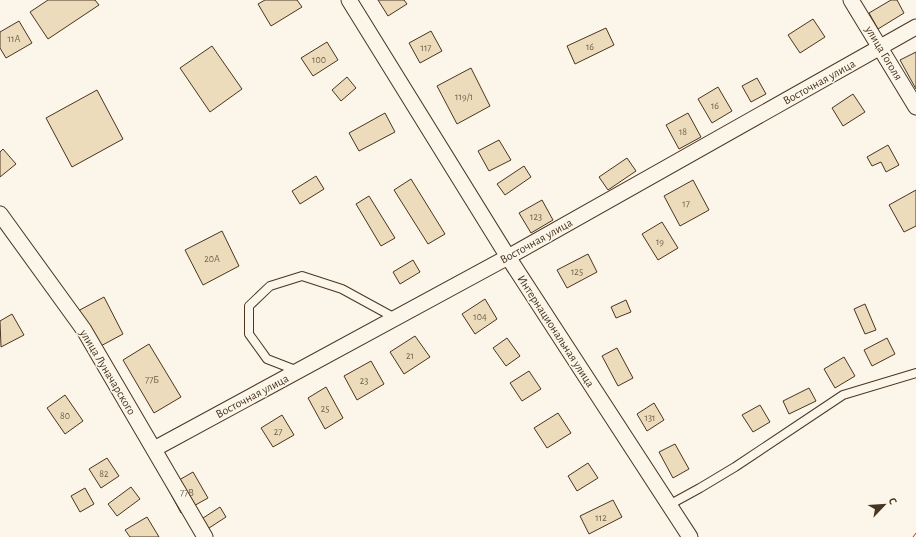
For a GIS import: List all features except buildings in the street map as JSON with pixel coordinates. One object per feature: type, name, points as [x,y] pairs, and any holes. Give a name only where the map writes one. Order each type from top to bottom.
[{"type":"street","name":"Интернациональная улица","points":[[349,0],[508,257],[690,537]]},
{"type":"street","name":"улица Гоголя","points":[[851,0],[916,107]]},
{"type":"street","name":"Восточная улица","points":[[154,449],[508,257],[916,27]]},
{"type":"street","name":"улица Луначарского","points":[[0,214],[84,330],[205,537]]},
{"type":"lane","points":[[298,371],[267,359],[249,334],[248,306],[270,286],[302,276],[342,289],[395,318]]},
{"type":"lane","points":[[669,505],[735,467],[843,395],[916,374]]},
{"type":"power","points":[[913,537],[916,533]]}]
